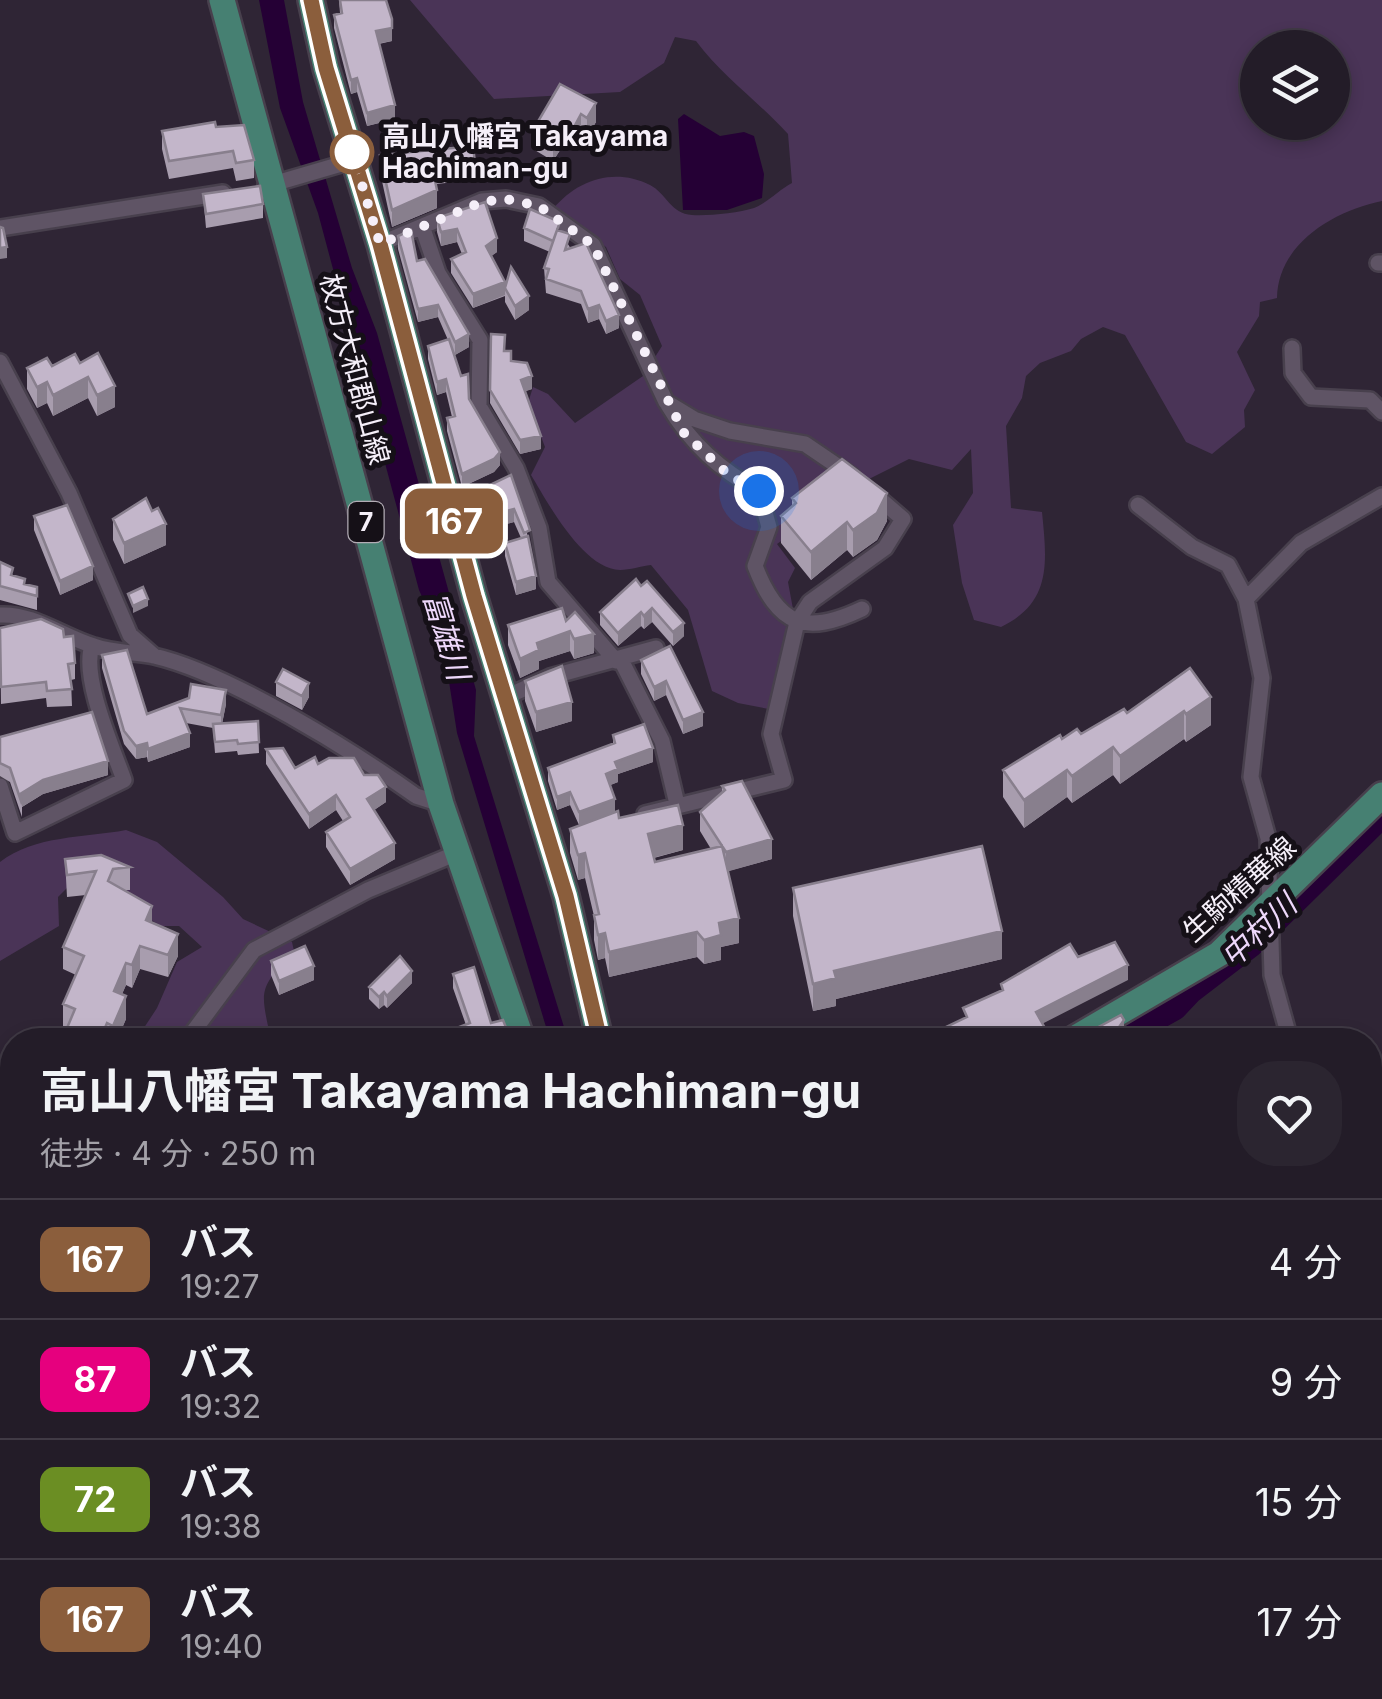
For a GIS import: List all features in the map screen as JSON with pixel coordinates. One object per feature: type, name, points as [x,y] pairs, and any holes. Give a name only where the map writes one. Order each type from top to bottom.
[{"type":"main road","name":"枚方大和郡山線","points":[[222,0],[277,182],[441,804],[518,1028]]},
{"type":"main road","name":"枚方大和郡山線","points":[[311,0],[349,162],[380,244],[458,500],[506,697],[558,843],[597,1028]]},
{"type":"main road","name":"生駒精華線","points":[[1093,1028],[1219,954],[1269,916],[1382,795]]},
{"type":"street","points":[[0,228],[277,182],[349,162]]},
{"type":"street","points":[[380,244],[482,202],[506,199],[539,206],[593,245],[684,433],[711,459],[759,491],[768,528],[754,566],[776,608],[797,622],[827,626],[862,609]]},
{"type":"street","points":[[422,226],[438,273],[480,340],[479,406],[516,468],[539,528],[548,582],[618,660],[662,740],[677,804]]},
{"type":"street","points":[[1292,348],[1293,373],[1311,396],[1370,400],[1382,412]]},
{"type":"street","points":[[0,362],[69,493],[130,635],[154,656]]},
{"type":"street","points":[[633,818],[784,780],[770,734],[797,622],[810,602],[886,548],[903,519],[805,444],[730,431],[694,419],[666,402]]},
{"type":"street","points":[[500,482],[516,468]]},
{"type":"street","points":[[1246,599],[1300,543],[1382,496]]},
{"type":"street","points":[[1138,505],[1192,547],[1228,564],[1246,599],[1262,678],[1251,766],[1268,838],[1270,947],[1287,1028]]},
{"type":"street","points":[[0,616],[26,619],[92,646],[154,656],[280,712],[416,796],[441,804]]},
{"type":"street","points":[[0,843],[15,832],[124,780],[100,712],[89,655],[92,646]]},
{"type":"street","points":[[506,697],[550,677],[656,648]]},
{"type":"street","points":[[82,716],[100,712]]},
{"type":"street","points":[[0,786],[15,832]]},
{"type":"street","points":[[196,1028],[254,950],[368,890],[457,853]]},
{"type":"shaded area","points":[[410,0],[1382,0],[1382,201],[1328,222],[1298,246],[1287,261],[1277,298],[1260,302],[1259,316],[1237,352],[1255,390],[1244,410],[1245,427],[1212,454],[1186,442],[1125,335],[1103,327],[1081,339],[1071,351],[1040,363],[1026,376],[1022,398],[1006,426],[1011,508],[1042,512],[1045,564],[1038,593],[1030,606],[1001,627],[974,620],[962,583],[953,525],[973,493],[971,449],[952,470],[909,459],[867,480],[777,544],[795,568],[788,582],[793,609],[769,709],[738,703],[712,691],[688,610],[651,565],[620,570],[593,559],[568,533],[531,475],[545,447],[528,403],[533,387],[548,394],[575,423],[643,376],[662,346],[640,295],[620,279],[606,247],[553,209],[573,190],[610,177],[650,185],[685,214],[699,215],[754,208],[792,183],[788,134],[696,41],[675,37],[664,63],[620,92],[494,99]]},
{"type":"shaded area","points":[[126,830],[157,842],[223,897],[243,919],[292,942],[294,951],[265,991],[269,1028],[144,1028],[177,962],[202,947],[179,926],[162,926],[75,880],[58,897],[59,926],[0,961],[0,862],[29,847]]},
{"type":"water","name":"富雄川","points":[[259,0],[284,0],[303,102],[352,268],[377,333],[476,690],[474,736],[564,1028],[546,1028],[457,733],[443,643],[419,590],[318,213],[280,108]]},
{"type":"water","points":[[684,114],[720,136],[744,132],[754,136],[764,174],[762,198],[727,210],[683,210],[678,119]]},
{"type":"building","points":[[340,0],[386,0],[392,28],[376,31],[395,105],[367,113],[357,78],[351,80],[334,15],[342,13]]},
{"type":"building","points":[[560,84],[596,103],[587,118],[581,114],[574,127],[566,122],[553,142],[533,130]]},
{"type":"building","points":[[215,122],[216,127],[244,125],[254,160],[236,163],[233,151],[169,161],[162,131]]},
{"type":"building","points":[[473,146],[475,163],[432,167],[437,190],[392,210],[380,155]]},
{"type":"building","points":[[260,186],[263,204],[206,214],[203,194]]},
{"type":"building","points":[[485,202],[497,238],[486,246],[505,282],[473,294],[451,259],[466,252],[457,229],[441,232],[437,218]]},
{"type":"building","points":[[530,209],[560,222],[553,241],[524,228]]},
{"type":"building","points":[[0,227],[3,228],[7,247],[0,248]]},
{"type":"building","points":[[411,230],[417,261],[425,259],[469,334],[455,342],[438,305],[418,309],[398,236]]},
{"type":"building","points":[[557,230],[570,234],[565,250],[586,243],[619,315],[606,321],[599,305],[588,309],[581,291],[546,279],[549,269],[544,268]]},
{"type":"building","points":[[511,267],[529,296],[515,306],[505,288]]},
{"type":"building","points":[[491,334],[505,335],[504,351],[511,351],[511,361],[527,363],[532,376],[521,380],[541,436],[520,440],[490,390]]},
{"type":"building","points":[[449,339],[461,376],[468,374],[469,399],[500,452],[494,459],[462,474],[447,418],[455,416],[446,379],[437,382],[428,346]]},
{"type":"building","points":[[98,353],[115,386],[97,395],[88,377],[53,395],[47,382],[37,387],[27,368],[47,358],[52,366],[75,354],[80,363]]},
{"type":"building","points":[[842,459],[887,493],[877,513],[853,530],[847,522],[811,552],[781,516],[796,503],[792,498]]},
{"type":"building","points":[[511,475],[530,530],[524,533],[514,509],[485,517],[490,534],[479,538],[467,496]]},
{"type":"building","points":[[146,498],[152,511],[158,508],[166,524],[124,543],[113,519]]},
{"type":"building","points":[[67,505],[93,566],[60,581],[34,516]]},
{"type":"building","points":[[528,536],[536,576],[516,582],[505,543]]},
{"type":"building","points":[[0,562],[13,568],[11,575],[25,579],[24,584],[37,587],[37,596],[0,586]]},
{"type":"building","points":[[636,579],[641,586],[647,581],[684,623],[673,632],[652,608],[644,616],[641,612],[618,633],[600,612]]},
{"type":"building","points":[[143,587],[148,599],[133,606],[128,594]]},
{"type":"building","points":[[562,608],[566,621],[575,612],[594,634],[574,639],[570,631],[537,643],[539,650],[520,659],[508,625]]},
{"type":"building","points":[[41,619],[63,629],[64,637],[73,636],[75,663],[68,664],[72,689],[47,691],[46,682],[1,687],[0,628]]},
{"type":"building","points":[[670,646],[703,712],[683,720],[666,681],[654,687],[641,660]]},
{"type":"building","points":[[127,650],[147,714],[189,698],[191,684],[226,690],[221,715],[180,708],[190,733],[148,749],[147,743],[136,746],[124,731],[102,655]]},
{"type":"building","points":[[562,666],[572,702],[536,712],[525,681]]},
{"type":"building","points":[[1190,668],[1211,697],[1120,756],[1113,747],[1072,776],[1067,770],[1024,800],[1003,770],[1060,735],[1062,739],[1077,729],[1081,734],[1124,709],[1127,713]]},
{"type":"building","points":[[283,669],[309,683],[302,696],[276,682]]},
{"type":"building","points":[[92,712],[108,761],[43,780],[20,794],[22,804],[10,768],[0,763],[0,737]]},
{"type":"building","points":[[258,721],[259,742],[215,742],[213,724]]},
{"type":"building","points":[[644,724],[653,748],[615,762],[618,769],[606,774],[615,799],[579,812],[570,792],[557,797],[548,768],[615,743],[613,735]]},
{"type":"building","points":[[283,748],[295,768],[315,757],[318,764],[329,758],[354,758],[364,775],[378,775],[386,787],[367,799],[395,843],[350,869],[326,832],[350,817],[336,795],[309,814],[266,749]]},
{"type":"building","points":[[742,781],[772,839],[726,852],[700,812],[725,790],[722,786]]},
{"type":"building","points":[[678,805],[683,825],[648,834],[655,862],[722,846],[739,918],[719,923],[721,935],[704,940],[697,932],[609,952],[605,933],[598,935],[594,915],[599,914],[585,853],[578,855],[570,829],[618,811],[619,818]]},
{"type":"building","points":[[982,846],[1002,931],[834,971],[836,978],[813,984],[793,888]]},
{"type":"building","points":[[101,855],[130,867],[113,869],[108,881],[152,906],[146,920],[178,934],[168,955],[140,946],[132,965],[126,963],[114,991],[126,996],[113,1026],[107,1023],[105,1028],[67,1028],[75,1009],[63,1004],[84,956],[63,947],[96,871],[67,875],[65,859]]},
{"type":"building","points":[[1115,942],[1128,965],[1036,1012],[1045,1028],[944,1028],[967,1017],[963,1008],[1003,990],[1001,984],[1070,944],[1078,957]]},
{"type":"building","points":[[305,946],[314,966],[279,981],[271,961]]},
{"type":"building","points":[[400,956],[412,971],[387,996],[384,992],[379,997],[369,987]]},
{"type":"building","points":[[474,967],[491,1023],[503,1020],[506,1028],[457,1028],[470,1023],[453,974]]},
{"type":"building","points":[[1121,1015],[1124,1020],[1118,1028],[1097,1028]]},
{"type":"waterway","name":"中村川","points":[[1137,1028],[1173,1006],[1249,943],[1382,812]]},
{"type":"bus line","name":"167","points":[[311,0],[326,68],[380,244],[474,596],[566,896],[597,1028]]},
{"type":"place","name":"高山八幡宮 Takayama Hachiman-gu","points":[[352,152]]},
{"type":"route","points":[[352,152],[380,244],[450,212],[506,199],[539,206],[593,245],[684,433],[730,476],[759,491]]}]
